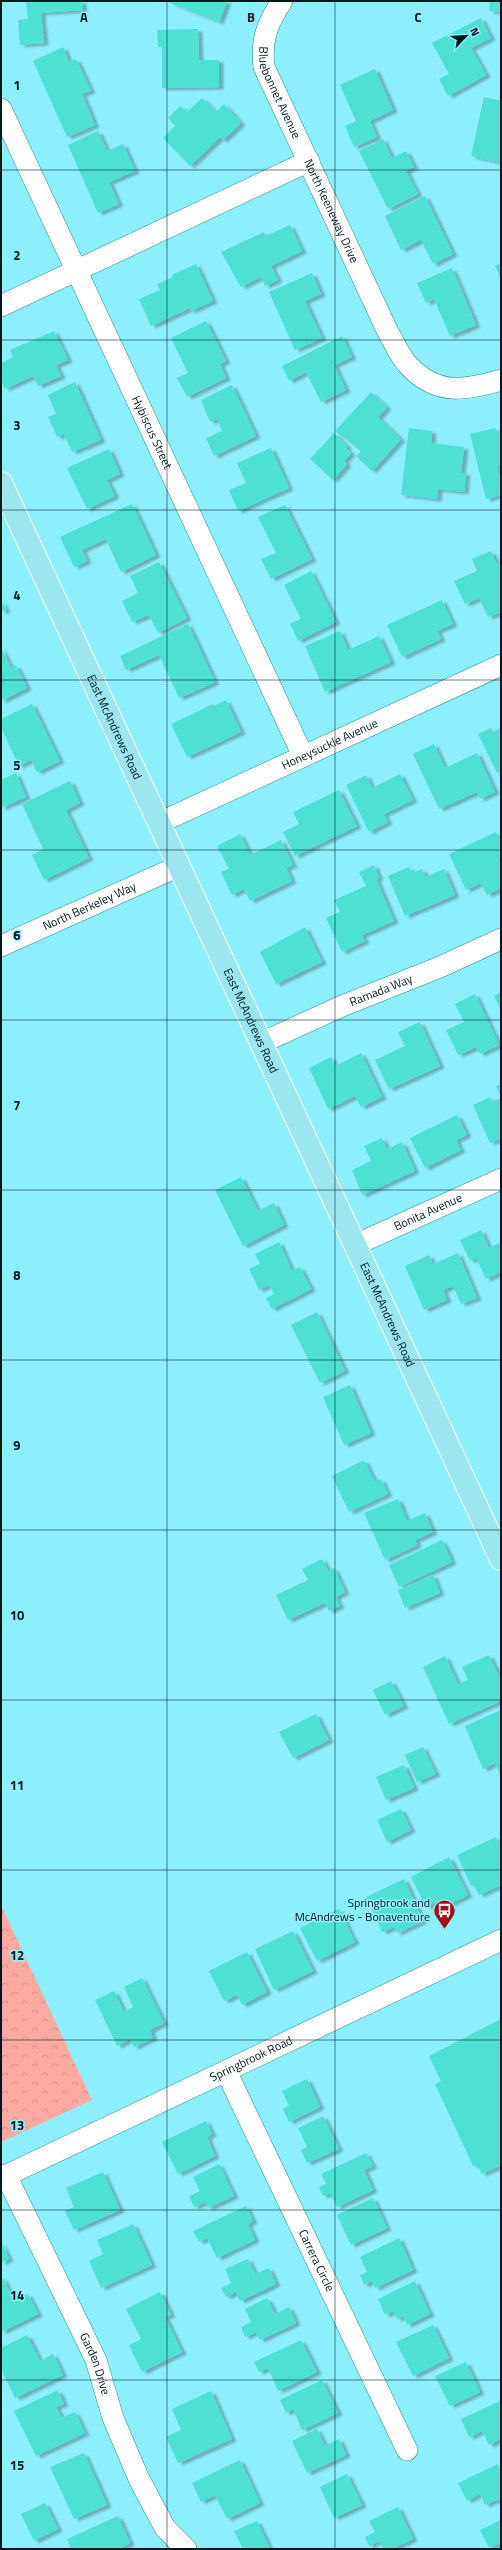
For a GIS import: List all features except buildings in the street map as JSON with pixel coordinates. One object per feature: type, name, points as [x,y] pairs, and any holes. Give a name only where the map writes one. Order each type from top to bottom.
[{"type":"main road","name":"East McAndrews Road","points":[[1,483],[501,1559]]},
{"type":"street","name":"Bluebonnet Avenue","points":[[282,1],[270,19],[262,46],[264,67],[309,161]]},
{"type":"street","name":"Hybiscus Street","points":[[1,109],[303,756]]},
{"type":"street","name":"North Keeneway Drive","points":[[1,306],[309,161],[387,330],[409,367],[428,381],[462,390],[501,380]]},
{"type":"street","name":"Honeysuckle Avenue","points":[[159,823],[501,665]]},
{"type":"street","name":"North Berkeley Way","points":[[1,946],[179,866]]},
{"type":"street","name":"Ramada Way","points":[[262,1043],[342,1006],[440,967],[501,939]]},
{"type":"street","name":"Bonita Avenue","points":[[355,1245],[501,1179]]},
{"type":"street","name":"Springbrook Road","points":[[3,2177],[501,1940]]},
{"type":"street","name":"Carrera Circle","points":[[226,2071],[407,2450]]},
{"type":"street","name":"Garden Drive","points":[[3,2177],[96,2360],[113,2418],[139,2479],[166,2528],[186,2549]]},
{"type":"green space","points":[[1,1905],[92,2100],[1,2142]]},
{"type":"place","name":"Springbrook and McAndrews - Bonaventure","points":[[445,1930]]}]
